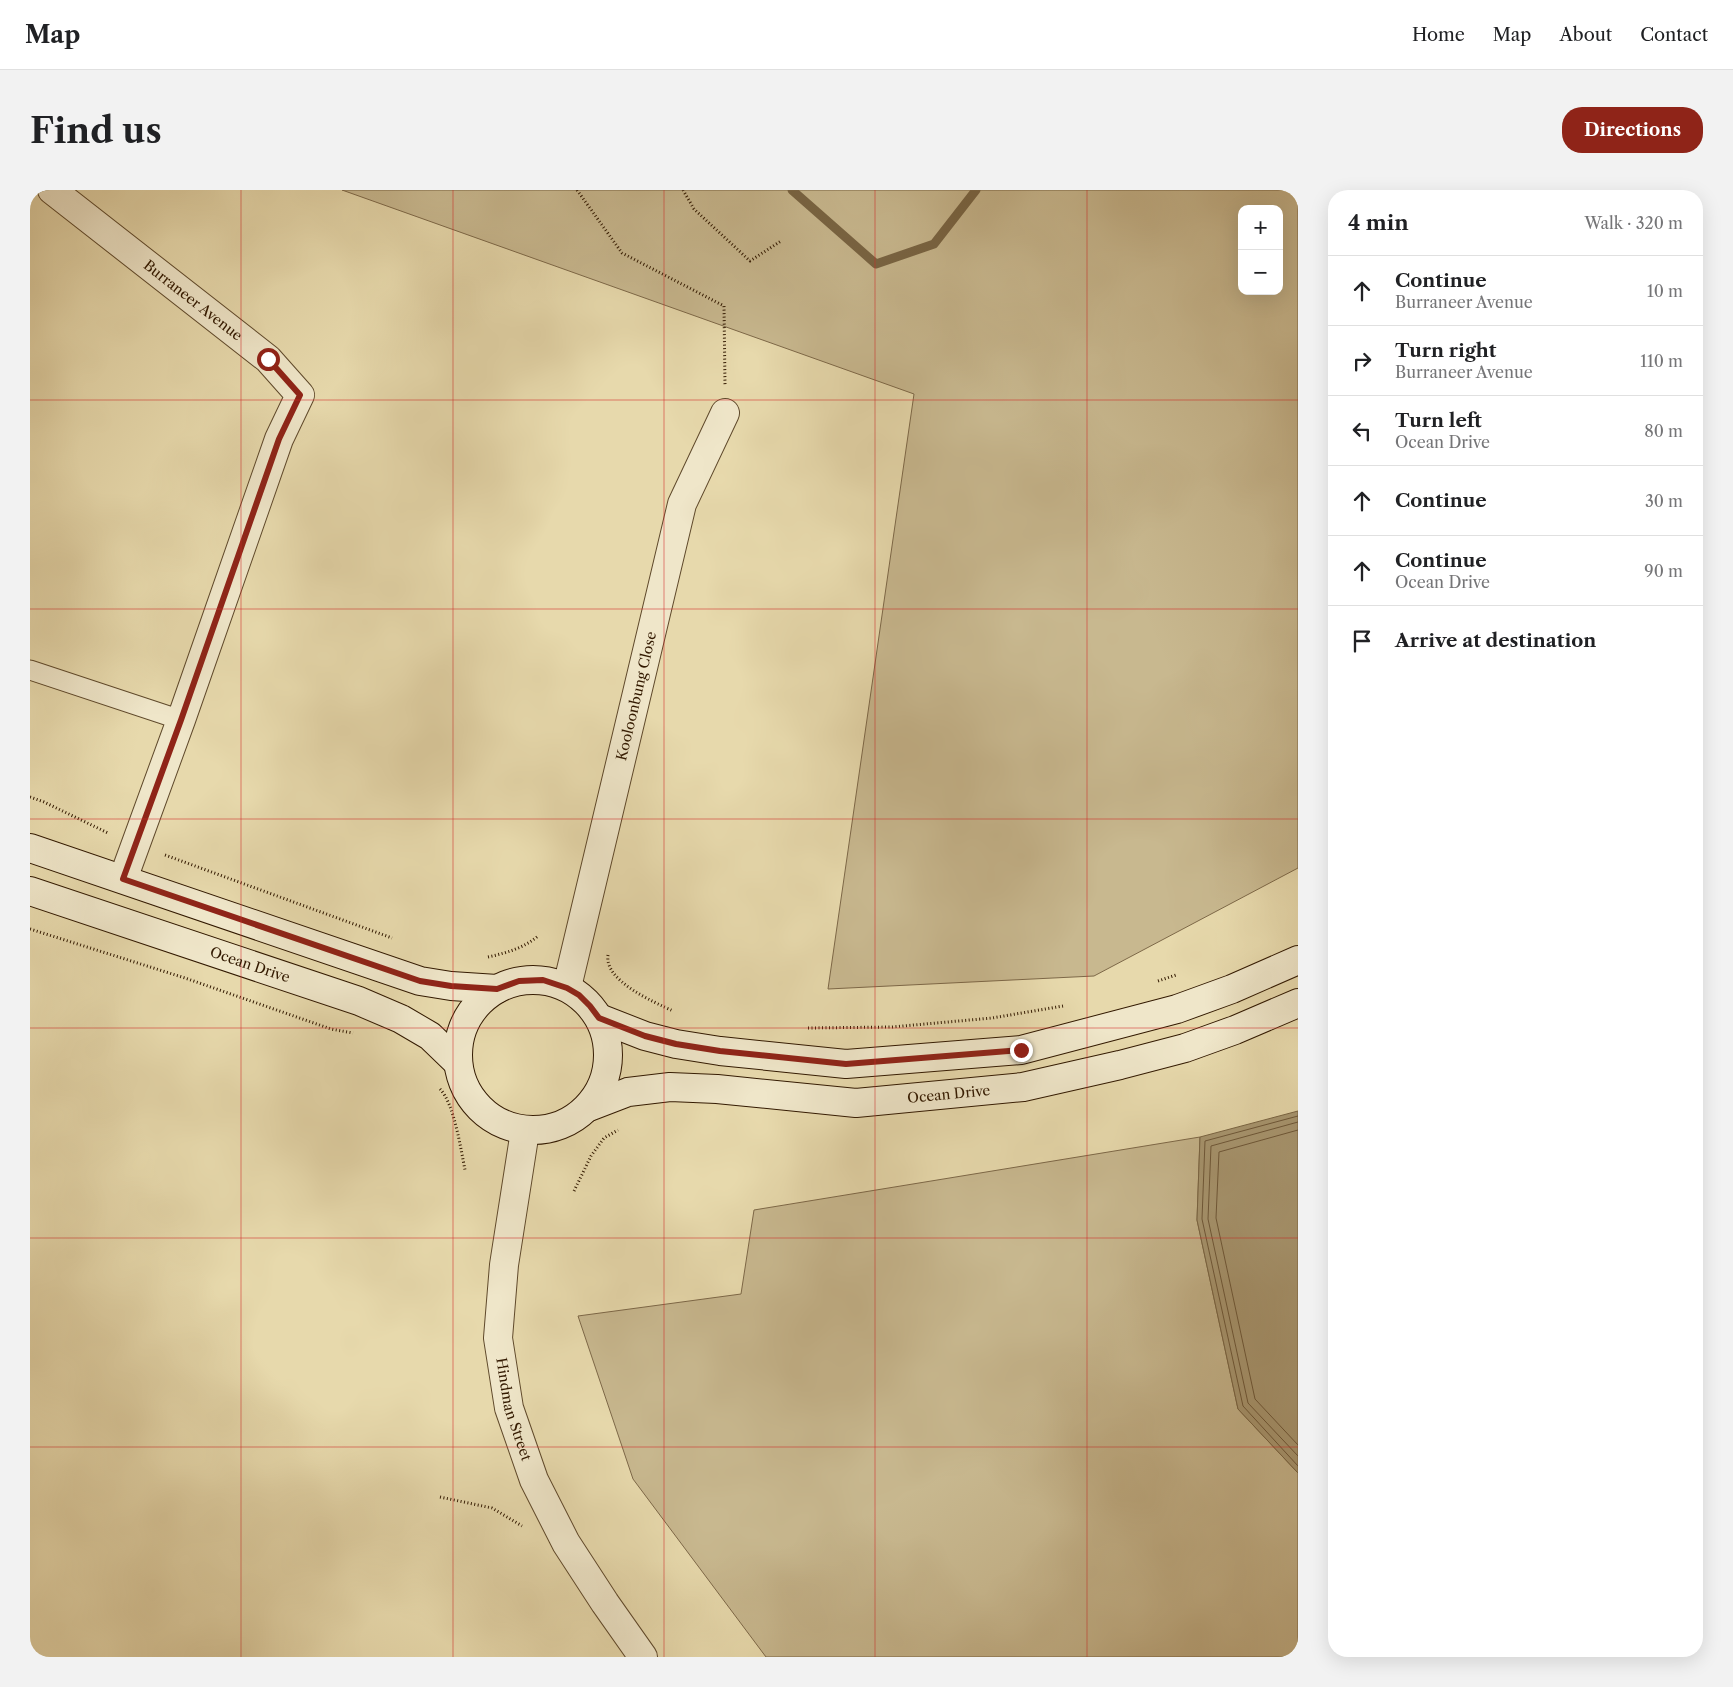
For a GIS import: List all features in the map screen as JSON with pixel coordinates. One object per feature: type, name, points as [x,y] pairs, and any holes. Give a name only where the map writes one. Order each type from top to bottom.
[{"type":"main road","name":"Burraneer Avenue","points":[[52,190],[268,359],[300,395],[279,439],[181,720],[123,879]]},
{"type":"main road","name":"Kooloonbung Close","points":[[567,988],[682,504],[725,413]]},
{"type":"main road","points":[[30,848],[420,981],[451,986],[497,989]]},
{"type":"main road","name":"Ocean Drive","points":[[30,891],[359,1001],[401,1019],[430,1036],[458,1063]]},
{"type":"main road","points":[[599,1018],[661,1040],[720,1051],[846,1064],[1021,1050],[1176,1008],[1232,989],[1298,960]]},
{"type":"main road","points":[[543,980],[567,988],[579,995],[599,1018],[607,1041],[608,1064],[602,1087],[589,1107],[575,1118],[560,1126],[543,1130],[525,1131],[501,1124],[480,1109],[465,1088],[458,1063],[459,1041],[466,1020],[479,1002],[497,989],[519,981],[543,980]]},
{"type":"main road","name":"Ocean Drive","points":[[589,1107],[628,1092],[670,1087],[717,1089],[856,1103],[1023,1087],[1185,1048],[1235,1030],[1298,1003]]},
{"type":"main road","name":"Hindman Street","points":[[525,1131],[504,1265],[498,1338],[509,1408],[534,1480],[566,1543],[604,1603],[643,1657]]},
{"type":"lane","points":[[30,670],[181,720]]},
{"type":"path","points":[[577,190],[622,253],[724,306],[725,413]]},
{"type":"path","points":[[683,190],[694,209],[750,260],[781,241]]},
{"type":"path","points":[[30,797],[108,833]]},
{"type":"path","points":[[165,855],[394,938]]},
{"type":"path","points":[[30,929],[185,978],[331,1029],[359,1034]]},
{"type":"path","points":[[479,957],[488,957],[508,952],[530,942],[538,936]]},
{"type":"path","points":[[608,952],[607,958],[612,972],[623,982],[646,998],[675,1011]]},
{"type":"path","points":[[1155,982],[1183,973]]},
{"type":"path","points":[[807,1028],[892,1027],[992,1018],[1070,1004]]},
{"type":"path","points":[[438,1087],[444,1092],[450,1108],[465,1170]]},
{"type":"path","points":[[440,1497],[492,1508],[522,1526]]},
{"type":"shaded area","points":[[342,190],[1298,190],[1298,868],[1094,976],[828,989],[914,394]]},
{"type":"shaded area","points":[[1200,1137],[1197,1220],[1238,1409],[1298,1473],[1298,1657],[766,1657],[633,1479],[578,1316],[741,1294],[754,1210]]},
{"type":"water","points":[[1298,1111],[1298,1473],[1238,1409],[1197,1220],[1200,1137]]},
{"type":"waterway","points":[[792,190],[876,264],[934,244],[976,190]]},
{"type":"route","points":[[268,359],[300,395],[279,439],[181,720],[123,879],[420,981],[451,986],[497,989],[519,981],[543,980],[567,988],[579,995],[599,1018],[645,1036],[676,1044],[720,1051],[846,1064],[1021,1050]]}]
